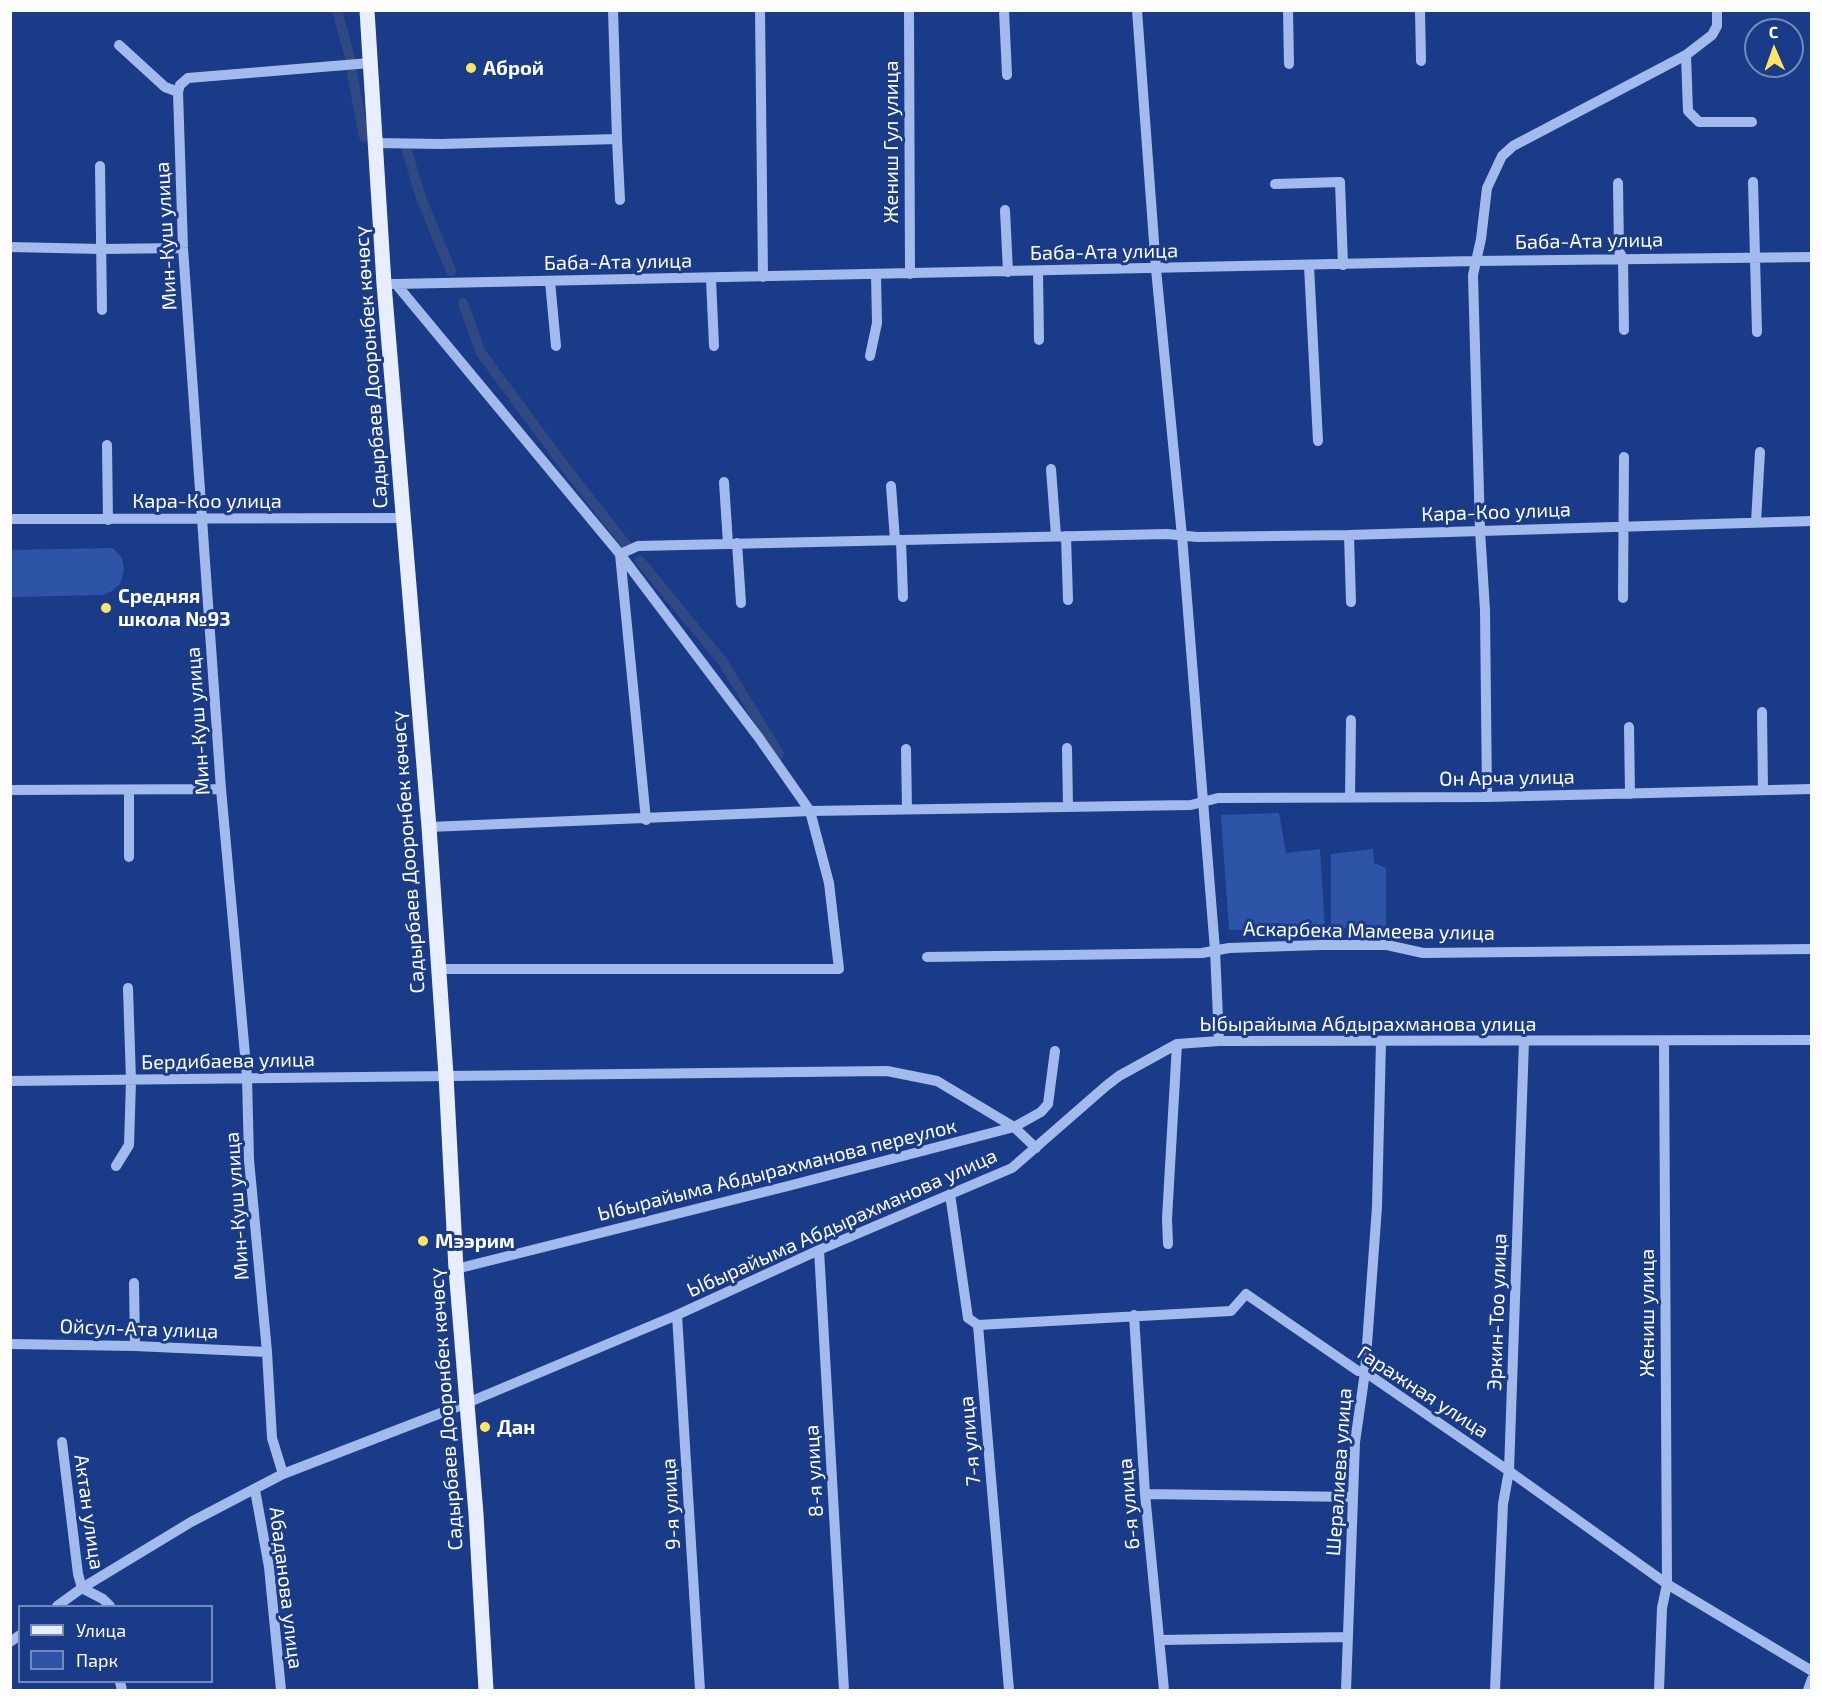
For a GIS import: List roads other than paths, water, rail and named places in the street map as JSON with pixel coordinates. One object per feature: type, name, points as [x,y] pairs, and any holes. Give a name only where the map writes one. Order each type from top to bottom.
[{"type":"main road","name":"Садырбаев Дооронбек көчөсү","points":[[367,10],[375,143],[390,284],[403,518],[429,827],[446,1075],[456,1269],[476,1514],[486,1690]]},
{"type":"street","points":[[614,10],[620,200]]},
{"type":"street","points":[[760,10],[763,277]]},
{"type":"street","points":[[909,11],[914,10]]},
{"type":"street","points":[[1004,10],[1007,75]]},
{"type":"street","points":[[1137,10],[1156,269],[1182,536],[1215,950],[1219,1041]]},
{"type":"street","points":[[1288,10],[1289,64]]},
{"type":"street","points":[[1420,10],[1422,61]]},
{"type":"street","points":[[1487,797],[1485,610],[1480,530],[1473,275],[1481,239],[1487,188],[1502,156],[1513,146],[1686,55],[1712,35],[1717,26],[1717,10]]},
{"type":"street","name":"Жениш Гул улица","points":[[909,11],[910,274]]},
{"type":"street","points":[[119,45],[165,87],[178,92],[183,80],[188,78],[370,63]]},
{"type":"street","points":[[1686,55],[1688,111],[1699,122],[1752,122]]},
{"type":"street","name":"Мин-Куш улица","points":[[178,92],[183,248],[221,789],[247,1077],[249,1160],[267,1352],[272,1438],[284,1474]]},
{"type":"street","points":[[375,143],[441,144],[618,139]]},
{"type":"street","points":[[100,166],[102,310]]},
{"type":"street","points":[[1275,184],[1340,182],[1343,265]]},
{"type":"street","points":[[1753,182],[1758,332]]},
{"type":"street","points":[[1618,183],[1619,251],[1623,259],[1624,330]]},
{"type":"street","points":[[1005,210],[1008,272]]},
{"type":"street","points":[[10,247],[183,248]]},
{"type":"street","name":"Баба-Ата улица","points":[[390,284],[1476,261],[1812,257]]},
{"type":"street","points":[[1309,266],[1318,441]]},
{"type":"street","points":[[1038,272],[1039,340]]},
{"type":"street","points":[[870,356],[877,323],[876,275]]},
{"type":"street","points":[[711,279],[714,346]]},
{"type":"street","points":[[550,281],[556,346]]},
{"type":"street","points":[[390,284],[620,554],[759,738],[810,811],[829,883],[839,969],[438,969]]},
{"type":"street","points":[[107,445],[108,520]]},
{"type":"street","points":[[1756,522],[1760,452]]},
{"type":"street","points":[[1623,457],[1623,597]]},
{"type":"street","points":[[1051,470],[1068,600]]},
{"type":"street","points":[[724,482],[741,603]]},
{"type":"street","points":[[891,486],[903,597]]},
{"type":"street","name":"Кара-Коо улица","points":[[10,519],[403,518]]},
{"type":"street","name":"Кара-Коо улица","points":[[620,554],[638,546],[732,543],[1167,534],[1182,536],[1349,535],[1812,521]]},
{"type":"street","points":[[1349,535],[1350,602]]},
{"type":"street","points":[[620,554],[646,819]]},
{"type":"street","points":[[1762,712],[1763,790]]},
{"type":"street","points":[[1350,798],[1351,720]]},
{"type":"street","points":[[1629,727],[1630,794]]},
{"type":"street","points":[[1067,748],[1068,806]]},
{"type":"street","points":[[906,749],[907,809]]},
{"type":"street","points":[[129,789],[129,857]]},
{"type":"street","points":[[10,790],[221,789]]},
{"type":"street","name":"Он Арча улица","points":[[429,827],[810,811],[1191,805],[1218,798],[1487,797],[1812,789]]},
{"type":"street","name":"Аскарбека Мамеева улица","points":[[927,957],[1202,953],[1229,948],[1320,945],[1388,945],[1423,953],[1812,949]]},
{"type":"street","points":[[116,1166],[129,1145],[131,1081],[128,988]]},
{"type":"street","name":"Ыбырайыма Абдырахманова улица","points":[[58,1605],[82,1588],[191,1522],[284,1474],[467,1403],[677,1315],[819,1250],[1012,1168],[1119,1076],[1177,1044],[1219,1041],[1812,1040]]},
{"type":"street","name":"Шералиева улица","points":[[1346,1690],[1355,1442],[1365,1372],[1377,1207],[1381,1041]]},
{"type":"street","name":"Эркин-Тоо улица","points":[[1495,1690],[1503,1504],[1509,1471],[1524,1041]]},
{"type":"street","name":"Жениш улица","points":[[1659,1690],[1662,1608],[1666,1584],[1664,1041]]},
{"type":"street","points":[[1168,1244],[1167,1220],[1177,1044]]},
{"type":"street","name":"Ыбырайыма Абдырахманова переулок","points":[[456,1269],[1014,1127],[1041,1112],[1048,1104],[1055,1051]]},
{"type":"street","name":"Бердибаева улица","points":[[10,1081],[887,1071],[937,1081],[1014,1127],[1036,1148]]},
{"type":"street","name":"7-я улица","points":[[950,1194],[968,1318],[978,1325],[1009,1690]]},
{"type":"street","name":"8-я улица","points":[[819,1250],[844,1690]]},
{"type":"street","points":[[134,1283],[135,1346]]},
{"type":"street","name":"Гаражная улица","points":[[978,1325],[1231,1311],[1246,1294],[1509,1471],[1666,1584],[1812,1671]]},
{"type":"street","name":"9-я улица","points":[[677,1315],[700,1690]]},
{"type":"street","name":"6-я улица","points":[[1134,1315],[1145,1494],[1164,1690]]},
{"type":"street","name":"Ойсул-Ата улица","points":[[10,1344],[135,1346],[267,1352]]},
{"type":"street","name":"Актан улица","points":[[62,1442],[78,1574],[82,1588],[103,1599],[109,1605]]},
{"type":"street","name":"Абаданова улица","points":[[255,1490],[269,1567],[281,1690]]},
{"type":"street","points":[[1145,1494],[1353,1497]]},
{"type":"street","points":[[1160,1641],[1348,1637]]},
{"type":"street","points":[[1808,1690],[1812,1679]]},
{"type":"waterway","points":[[337,10],[350,58]]},
{"type":"waterway","points":[[352,73],[364,137]]},
{"type":"waterway","points":[[407,151],[421,198],[451,271]]},
{"type":"waterway","points":[[463,303],[481,353],[628,547]]},
{"type":"waterway","points":[[640,561],[723,662],[779,754]]},
{"type":"place","name":"Аброй","points":[[471,68]]},
{"type":"place","name":"Средняя школа №93","points":[[106,608]]},
{"type":"place","name":"Мээрим","points":[[423,1241]]},
{"type":"place","name":"Дан","points":[[485,1427]]}]
